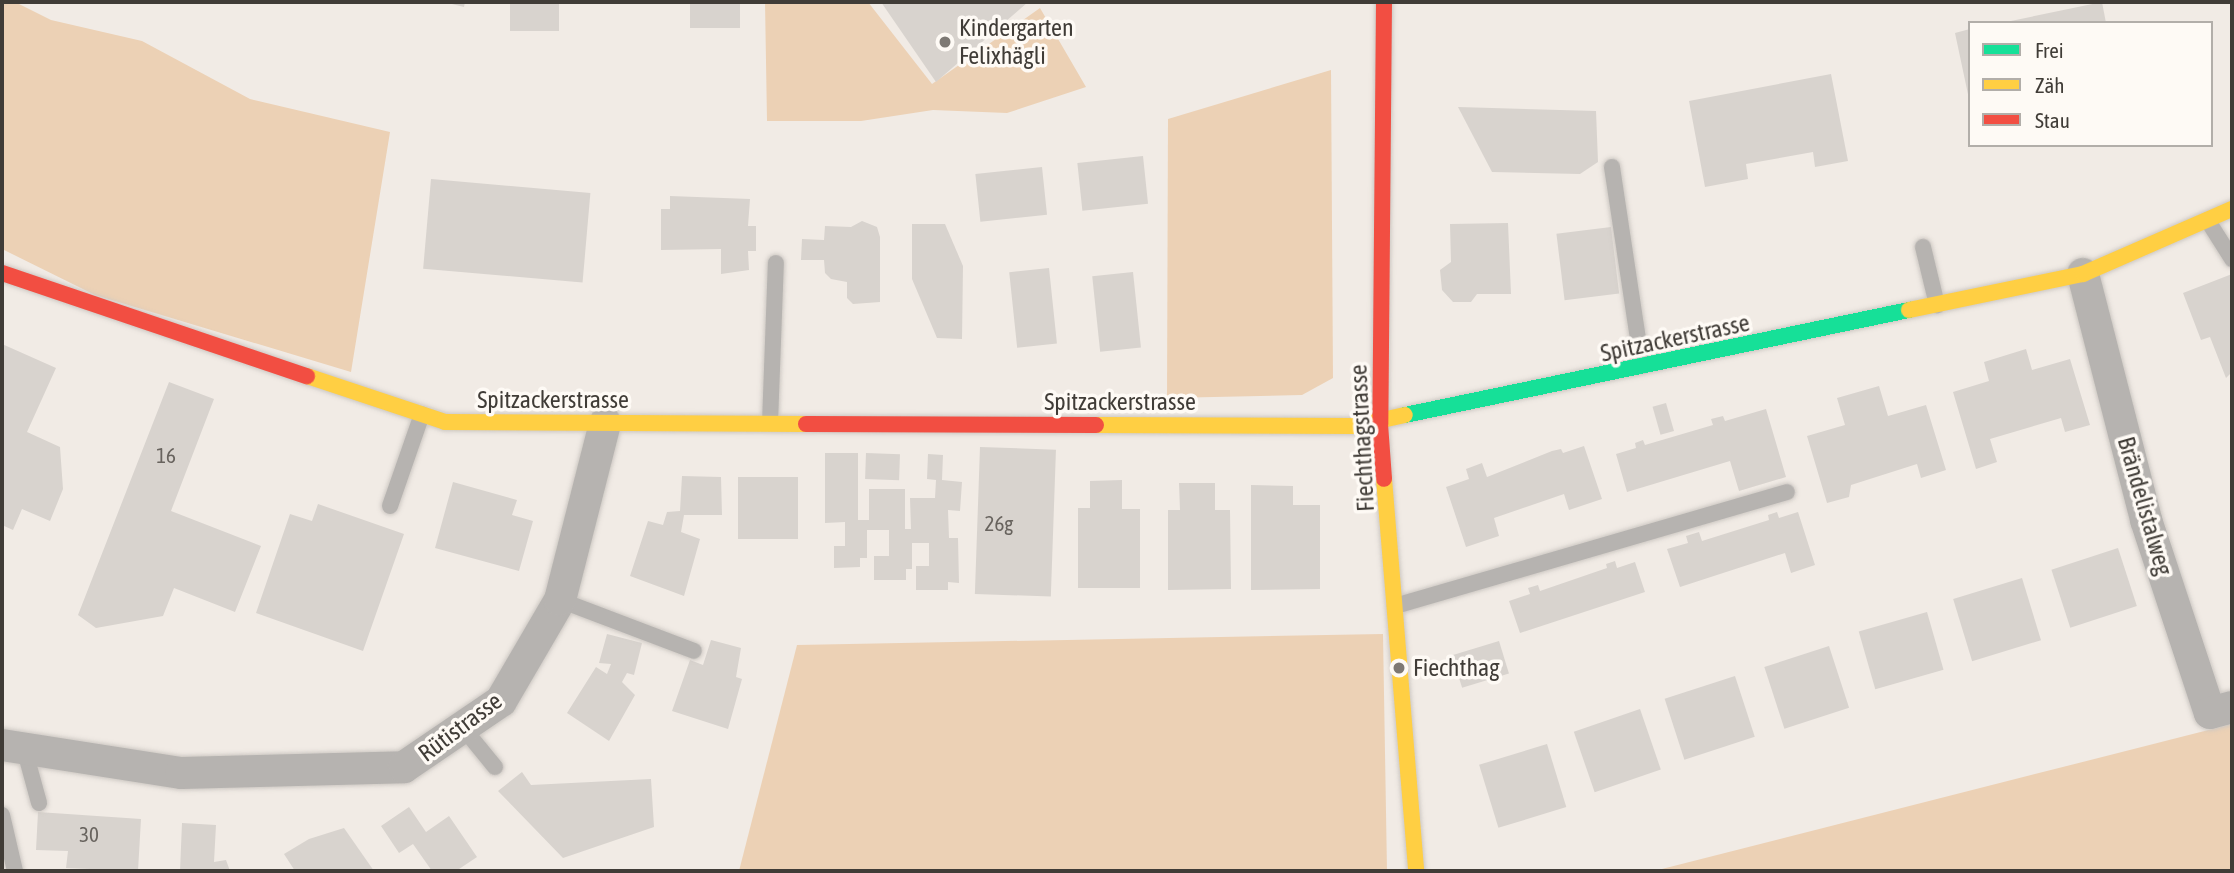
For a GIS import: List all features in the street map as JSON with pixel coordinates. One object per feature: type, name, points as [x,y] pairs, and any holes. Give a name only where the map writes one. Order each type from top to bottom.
[{"type":"street","name":"Fiechthagstrasse","points":[[1383,4],[1380,424],[1416,871]]},
{"type":"street","name":"Spitzackerstrasse","points":[[2,273],[445,422],[1380,424],[2083,274],[2232,209]]},
{"type":"street","name":"Brändelistalweg","points":[[2083,274],[2146,520],[2210,713],[2232,707]]},
{"type":"street","name":"Rütistrasse","points":[[13,747],[181,773],[404,767],[464,729],[501,701],[560,600],[605,423]]},
{"type":"lane","points":[[1612,167],[1642,368]]},
{"type":"lane","points":[[2208,221],[2232,259]]},
{"type":"lane","points":[[1923,247],[1937,305]]},
{"type":"lane","points":[[770,423],[776,263]]},
{"type":"lane","points":[[390,506],[422,414]]},
{"type":"lane","points":[[1395,606],[1787,492]]},
{"type":"lane","points":[[560,600],[694,651]]},
{"type":"lane","points":[[464,729],[495,767]]},
{"type":"lane","points":[[13,747],[39,803]]},
{"type":"lane","points":[[2,815],[15,871]]},
{"type":"shaded area","points":[[2,2],[15,2],[51,20],[142,41],[250,99],[390,132],[351,372],[95,295],[2,249]]},
{"type":"shaded area","points":[[765,2],[868,2],[932,84],[1040,8],[1086,87],[1007,113],[933,110],[861,121],[767,121]]},
{"type":"shaded area","points":[[1331,70],[1333,378],[1302,395],[1167,398],[1168,119]]},
{"type":"shaded area","points":[[1383,634],[1387,871],[739,871],[797,645]]},
{"type":"shaded area","points":[[2232,724],[2232,871],[1654,871]]},
{"type":"building","points":[[444,2],[465,2],[464,7]]},
{"type":"building","points":[[510,2],[559,2],[559,31],[510,31]]},
{"type":"building","points":[[690,2],[740,2],[740,28],[690,28]]},
{"type":"building","name":"Kindergarten Felixhägli","points":[[881,2],[1028,2],[936,82]]},
{"type":"building","points":[[2102,2],[2106,21],[2011,21]]},
{"type":"building","points":[[1968,30],[1968,94],[1955,33]]},
{"type":"building","points":[[1831,74],[1848,161],[1815,167],[1813,152],[1746,164],[1748,179],[1705,187],[1689,101]]},
{"type":"building","points":[[1458,107],[1596,111],[1598,162],[1580,174],[1492,172]]},
{"type":"building","points":[[1143,156],[1148,204],[1082,211],[1077,163]]},
{"type":"building","points":[[1042,167],[1047,215],[980,222],[975,174]]},
{"type":"building","points":[[431,179],[590,193],[583,283],[423,269]]},
{"type":"building","points":[[670,196],[750,199],[748,226],[756,226],[756,251],[748,251],[749,270],[721,274],[721,249],[661,250],[661,209],[670,209]]},
{"type":"building","points":[[862,221],[877,227],[880,237],[880,302],[853,304],[847,298],[847,282],[831,279],[825,273],[824,260],[801,260],[802,239],[824,240],[825,226],[851,227]]},
{"type":"building","points":[[1508,223],[1511,294],[1477,294],[1471,302],[1453,302],[1442,290],[1440,270],[1451,262],[1450,224]]},
{"type":"building","points":[[912,224],[945,224],[963,266],[962,339],[937,338],[912,279]]},
{"type":"building","points":[[1611,227],[1619,294],[1565,300],[1556,234]]},
{"type":"building","points":[[1049,268],[1057,344],[1017,348],[1009,272]]},
{"type":"building","points":[[1133,272],[1141,348],[1100,352],[1092,276]]},
{"type":"building","points":[[2232,274],[2232,372],[2226,378],[2210,337],[2201,340],[2183,293]]},
{"type":"building","points":[[2,344],[56,368],[27,432],[60,447],[63,489],[50,521],[22,509],[13,530],[2,525]]},
{"type":"building","points":[[2026,349],[2032,370],[2070,359],[2090,425],[2065,432],[2061,418],[1990,439],[1997,462],[1976,469],[1953,392],[1989,381],[1984,362]]},
{"type":"building","points":[[169,382],[214,399],[171,511],[261,546],[235,612],[174,588],[163,616],[96,628],[78,615]]},
{"type":"building","points":[[1879,386],[1888,416],[1926,405],[1946,470],[1921,478],[1917,464],[1851,485],[1849,497],[1827,503],[1807,436],[1845,425],[1837,398]]},
{"type":"building","points":[[1666,403],[1674,431],[1661,435],[1653,407]]},
{"type":"building","points":[[1766,409],[1786,477],[1739,491],[1730,461],[1627,492],[1616,454],[1636,448],[1635,443],[1643,440],[1645,445],[1713,425],[1711,419],[1723,416],[1725,421]]},
{"type":"building","points":[[1584,446],[1602,499],[1569,510],[1564,494],[1494,518],[1499,536],[1466,547],[1446,487],[1469,479],[1466,469],[1482,463],[1487,477],[1552,451],[1561,449],[1563,453]]},
{"type":"building","points":[[980,447],[1056,450],[1051,597],[975,594]]},
{"type":"building","points":[[825,453],[858,453],[858,520],[869,520],[869,489],[905,489],[905,529],[911,529],[910,498],[935,498],[936,480],[927,479],[928,454],[943,455],[942,480],[962,482],[960,511],[948,510],[949,538],[958,538],[959,583],[948,582],[948,590],[916,590],[916,566],[929,566],[929,543],[912,543],[912,569],[906,569],[906,580],[874,580],[874,556],[889,556],[889,530],[867,530],[867,558],[860,558],[860,567],[834,568],[834,546],[845,546],[845,522],[825,523]]},
{"type":"building","points":[[866,453],[900,454],[899,480],[865,479]]},
{"type":"building","points":[[682,476],[721,477],[722,515],[684,515],[681,532],[700,539],[684,596],[630,576],[648,521],[663,525],[667,512],[680,511]]},
{"type":"building","points":[[738,477],[798,477],[798,539],[738,539]]},
{"type":"building","points":[[1122,480],[1122,509],[1140,509],[1140,588],[1078,588],[1078,508],[1090,508],[1090,481]]},
{"type":"building","points":[[453,482],[517,500],[512,515],[533,521],[519,571],[435,548]]},
{"type":"building","points":[[1179,483],[1215,483],[1215,510],[1230,510],[1231,589],[1168,590],[1168,510],[1180,510]]},
{"type":"building","points":[[1251,485],[1293,486],[1293,505],[1320,505],[1320,589],[1251,590]]},
{"type":"building","points":[[318,504],[404,534],[363,651],[256,613],[290,514],[312,521]]},
{"type":"building","points":[[1777,512],[1779,518],[1798,512],[1815,565],[1791,573],[1785,553],[1680,587],[1667,549],[1688,543],[1686,536],[1699,532],[1702,541],[1769,520],[1768,515]]},
{"type":"building","points":[[2118,548],[2137,606],[2070,628],[2051,570]]},
{"type":"building","points":[[1615,561],[1617,568],[1635,562],[1645,592],[1520,633],[1509,601],[1530,594],[1528,588],[1538,585],[1540,591],[1607,568],[1606,564]]},
{"type":"building","points":[[2022,578],[2041,640],[1972,661],[1953,599]]},
{"type":"building","points":[[1927,612],[1944,670],[1875,689],[1859,632]]},
{"type":"building","points":[[607,634],[642,643],[634,675],[627,673],[622,682],[635,695],[609,741],[567,713],[596,667],[607,674],[611,664],[599,663]]},
{"type":"building","points":[[711,640],[741,648],[736,677],[742,679],[728,729],[672,711],[690,660],[703,665]]},
{"type":"building","points":[[1499,641],[1509,674],[1462,688],[1452,655]]},
{"type":"building","points":[[1829,646],[1849,708],[1784,729],[1764,667]]},
{"type":"building","points":[[1735,676],[1755,737],[1684,760],[1665,699]]},
{"type":"building","points":[[1640,709],[1661,770],[1595,792],[1574,732]]},
{"type":"building","points":[[1547,744],[1566,807],[1498,828],[1479,765]]},
{"type":"building","points":[[522,772],[531,785],[651,779],[654,827],[563,858],[498,791]]},
{"type":"building","points":[[409,807],[426,832],[449,816],[477,857],[456,871],[432,871],[413,844],[399,853],[381,826]]},
{"type":"building","points":[[38,812],[141,819],[138,871],[66,868],[68,851],[36,850]]},
{"type":"building","points":[[182,823],[216,825],[214,862],[226,860],[230,871],[180,871]]},
{"type":"building","points":[[344,828],[374,871],[295,871],[284,854],[309,839]]},
{"type":"traffic: fast","points":[[1405,415],[1909,310]]},
{"type":"traffic: slow","points":[[1909,310],[2083,274],[2232,209]]},
{"type":"traffic: slow","points":[[307,376],[445,422],[806,424]]},
{"type":"traffic: slow","points":[[1096,425],[1355,426],[1405,415]]},
{"type":"traffic: slow","points":[[1384,479],[1416,871]]},
{"type":"traffic: jam","points":[[1384,2],[1380,424],[1384,479]]},
{"type":"traffic: jam","points":[[2,273],[307,376]]},
{"type":"traffic: jam","points":[[806,424],[1096,425]]},
{"type":"place","name":"Kindergarten Felixhägli","points":[[945,42]]},
{"type":"place","name":"Fiechthag","points":[[1399,668]]}]
